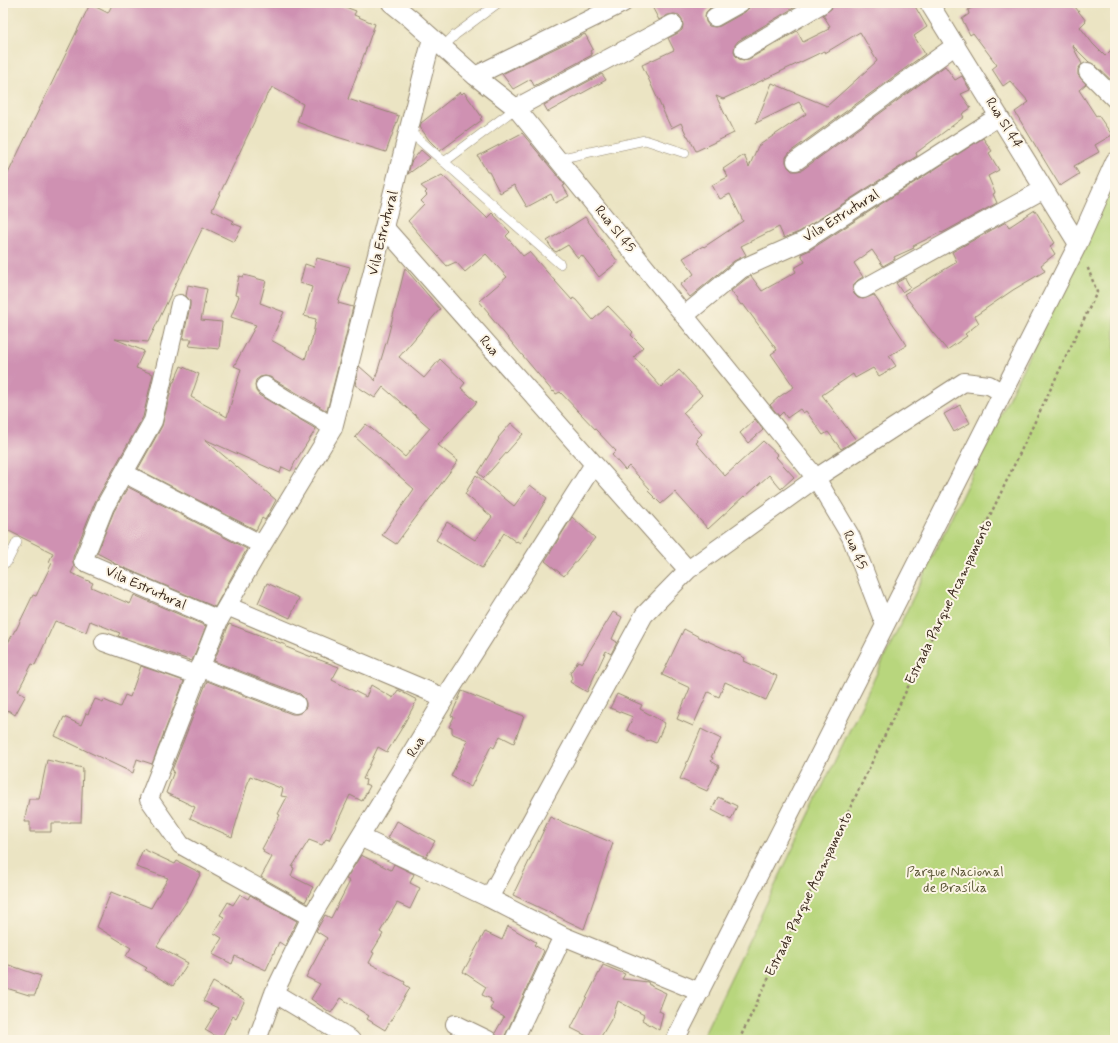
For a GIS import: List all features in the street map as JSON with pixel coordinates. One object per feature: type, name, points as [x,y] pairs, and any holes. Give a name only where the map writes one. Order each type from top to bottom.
[{"type":"street","name":"Rua Sl 45","points":[[391,3],[476,76],[516,108],[816,478]]},
{"type":"street","points":[[476,76],[623,3]]},
{"type":"street","points":[[714,17],[740,3]]},
{"type":"street","points":[[744,50],[823,3]]},
{"type":"street","name":"Rua Sl 44","points":[[935,5],[956,45],[1078,244]]},
{"type":"street","points":[[516,108],[673,24]]},
{"type":"street","name":"Vila Estrutural","points":[[180,304],[153,421],[105,506],[83,561],[223,613],[262,545],[333,428],[409,131],[438,43]]},
{"type":"street","points":[[796,161],[956,45]]},
{"type":"street","points":[[1088,72],[1115,99]]},
{"type":"street","name":"Vila Estrutural","points":[[684,316],[741,269],[804,241],[999,116]]},
{"type":"street","points":[[675,1040],[1078,244],[1115,161]]},
{"type":"street","points":[[863,289],[1044,189]]},
{"type":"street","name":"Rua","points":[[384,227],[688,570]]},
{"type":"street","points":[[489,898],[644,615],[688,570],[816,478],[964,382],[989,385],[1003,393]]},
{"type":"street","points":[[265,386],[333,428]]},
{"type":"street","name":"Rua","points":[[257,1040],[274,993],[311,917],[445,698],[594,464]]},
{"type":"street","points":[[124,473],[262,545]]},
{"type":"street","name":"Rua 45","points":[[816,478],[851,537],[885,625]]},
{"type":"street","points":[[311,917],[181,845],[149,799],[223,613],[445,698]]},
{"type":"street","points":[[104,642],[199,671],[296,704]]},
{"type":"street","points":[[360,837],[489,898],[563,936],[700,992]]},
{"type":"street","points":[[514,1040],[563,936]]},
{"type":"street","points":[[274,993],[351,1040]]},
{"type":"street","points":[[456,1024],[488,1040]]},
{"type":"lane","points":[[438,43],[455,35],[498,3]]},
{"type":"lane","points":[[444,162],[516,108]]},
{"type":"lane","points":[[409,131],[560,264]]},
{"type":"lane","points":[[558,159],[645,140],[685,153]]},
{"type":"lane","points":[[3,564],[7,562],[16,542]]},
{"type":"path","name":"Estrada Parque Acampamento","points":[[739,1040],[1097,292],[1078,244]]},
{"type":"green space","name":"Parque Nacional de Brasília","points":[[1115,176],[1115,1040],[701,1040]]},
{"type":"building","points":[[113,3],[335,3],[356,11],[354,15],[375,24],[348,99],[399,116],[386,152],[334,136],[297,122],[303,104],[272,87],[212,210],[234,221],[232,223],[242,227],[234,242],[203,227],[148,342],[115,339],[144,351],[136,368],[153,374],[143,417],[95,502],[73,557],[74,567],[71,573],[93,583],[91,587],[130,604],[134,595],[206,626],[192,661],[118,636],[120,633],[90,621],[86,632],[55,621],[35,665],[32,664],[18,691],[26,695],[15,715],[8,710],[3,719],[3,640],[8,643],[33,595],[36,596],[52,563],[49,562],[53,553],[3,528],[3,184],[90,4],[108,13]]},
{"type":"building","points":[[650,3],[719,3],[710,8],[706,12],[705,16],[706,22],[709,26],[715,27],[720,26],[745,12],[749,8],[750,3],[802,3],[738,41],[735,45],[735,55],[739,59],[744,60],[749,59],[797,31],[803,42],[829,29],[828,27],[830,26],[823,15],[832,8],[833,3],[913,3],[927,27],[914,36],[925,54],[790,152],[786,157],[786,162],[792,171],[802,170],[945,66],[955,80],[962,76],[970,90],[961,94],[971,108],[962,114],[964,117],[916,153],[917,156],[799,232],[784,238],[779,227],[741,246],[746,255],[734,261],[690,297],[680,285],[694,274],[683,258],[703,246],[704,247],[743,221],[730,194],[720,199],[712,185],[728,177],[723,169],[744,155],[749,167],[758,146],[806,114],[799,102],[756,123],[772,83],[827,106],[877,61],[860,32],[825,53],[824,51],[723,99],[716,96],[734,133],[696,151],[681,123],[671,128],[642,65],[674,50],[668,38],[682,30],[683,25],[682,19],[679,15],[668,15],[659,20]]},
{"type":"building","points":[[970,3],[1072,3],[1086,21],[1080,27],[1093,44],[1105,56],[1115,46],[1115,84],[1072,45],[1082,64],[1078,69],[1078,75],[1086,84],[1079,90],[1096,116],[1098,115],[1112,135],[1095,145],[1099,152],[1074,166],[1079,174],[1060,186],[1015,112],[1029,102],[1010,81],[1003,86],[992,69],[997,65],[973,33],[970,35],[962,19],[969,14],[968,10],[972,8]]},
{"type":"building","points":[[585,34],[593,49],[590,51],[592,55],[534,86],[531,79],[513,89],[502,74]]},
{"type":"building","points":[[602,74],[606,80],[548,112],[544,105]]},
{"type":"building","points":[[460,92],[462,94],[464,92],[482,117],[480,119],[482,120],[440,151],[429,140],[420,127],[421,123]]},
{"type":"building","points":[[522,133],[565,185],[563,186],[569,196],[555,203],[551,194],[527,207],[514,185],[500,193],[489,172],[487,172],[478,156]]},
{"type":"building","points":[[983,138],[992,151],[989,153],[999,170],[988,176],[995,193],[993,194],[997,203],[942,233],[941,232],[913,246],[914,248],[894,257],[895,259],[883,266],[872,250],[854,263],[863,277],[854,284],[854,294],[858,298],[863,299],[874,295],[907,345],[889,356],[896,366],[879,376],[873,368],[855,378],[853,374],[822,395],[856,440],[841,449],[828,432],[823,435],[806,411],[803,413],[800,409],[787,418],[783,412],[779,416],[770,405],[794,387],[771,354],[777,350],[743,304],[741,305],[731,291],[751,276],[762,291],[796,272],[794,268],[805,262],[801,254],[810,250]]},
{"type":"building","points":[[421,150],[430,158],[408,174],[411,162]]},
{"type":"building","points":[[442,175],[487,218],[492,213],[510,232],[506,236],[523,256],[529,252],[572,300],[573,298],[576,300],[593,320],[608,306],[633,332],[631,335],[643,347],[634,357],[661,387],[679,370],[702,395],[683,413],[702,434],[697,439],[698,441],[696,443],[725,476],[763,441],[778,455],[776,457],[794,477],[781,489],[769,475],[708,529],[675,492],[661,504],[648,491],[650,489],[629,466],[625,470],[612,455],[616,451],[560,392],[556,394],[554,391],[553,392],[488,314],[489,313],[479,301],[507,277],[486,254],[465,272],[456,262],[447,266],[408,221],[424,204],[421,201],[427,195],[425,193],[427,191],[421,186]]},
{"type":"building","points":[[1035,210],[1055,243],[1050,246],[1055,254],[1041,265],[1045,271],[1013,290],[975,316],[979,323],[965,334],[967,336],[947,350],[904,294],[957,262],[952,252],[1006,222],[1009,227]]},
{"type":"building","points":[[585,217],[618,262],[599,277],[582,255],[578,258],[568,245],[556,252],[547,241]]},
{"type":"building","points":[[317,258],[350,267],[338,303],[353,307],[327,411],[270,377],[260,377],[256,380],[255,385],[256,391],[259,395],[316,429],[291,471],[282,467],[280,473],[204,439],[276,500],[265,520],[262,518],[256,530],[138,469],[162,426],[173,382],[181,366],[199,374],[191,397],[227,417],[241,369],[234,366],[256,325],[231,317],[239,296],[235,295],[239,276],[243,277],[244,275],[266,281],[260,303],[284,312],[271,340],[305,359],[312,339],[316,319],[304,316],[312,287],[300,283],[305,264],[314,267]]},
{"type":"building","points":[[405,268],[440,309],[399,357],[424,378],[440,359],[465,383],[461,388],[477,402],[438,445],[458,461],[396,544],[382,535],[414,489],[355,437],[366,424],[405,457],[430,428],[383,387],[375,398],[355,385],[359,366],[376,381],[375,380]]},
{"type":"building","points":[[905,278],[910,287],[902,292],[896,283]]},
{"type":"building","points":[[188,285],[207,289],[201,320],[222,322],[219,349],[189,346],[192,339],[183,339],[190,306],[190,301],[186,296]]},
{"type":"building","points":[[960,405],[970,423],[954,432],[944,414]]},
{"type":"building","points":[[755,419],[763,430],[748,443],[740,433]]},
{"type":"building","points":[[511,423],[523,434],[484,478],[478,473],[499,439],[498,438]]},
{"type":"building","points":[[476,475],[514,506],[530,485],[547,498],[520,543],[517,541],[516,542],[504,533],[482,568],[436,540],[447,522],[475,540],[492,517],[465,494]]},
{"type":"building","points":[[128,487],[247,549],[215,607],[113,563],[114,562],[97,553],[114,511]]},
{"type":"building","points":[[572,517],[595,538],[564,576],[545,561]]},
{"type":"building","points":[[267,583],[299,598],[290,618],[258,603]]},
{"type":"building","points":[[613,612],[622,617],[612,639],[617,642],[611,654],[606,651],[587,692],[570,682],[572,678],[570,673],[578,661],[582,663]]},
{"type":"building","points":[[229,624],[339,667],[332,680],[366,697],[371,685],[393,698],[398,690],[417,700],[387,752],[378,747],[363,779],[366,780],[365,784],[370,786],[362,801],[350,795],[329,840],[326,839],[322,845],[309,840],[292,867],[294,868],[291,876],[313,887],[305,902],[261,877],[272,857],[263,852],[264,850],[262,849],[280,815],[278,814],[287,797],[281,796],[283,789],[250,776],[232,837],[190,818],[195,807],[166,793],[174,771],[172,770],[207,681],[292,714],[302,712],[306,707],[304,698],[300,694],[214,661]]},
{"type":"building","points":[[684,629],[745,658],[744,661],[777,676],[766,700],[725,682],[719,697],[708,692],[693,726],[677,719],[690,688],[662,675]]},
{"type":"building","points":[[141,666],[184,681],[152,764],[137,759],[133,773],[55,736],[64,717],[81,725],[86,713],[88,714],[95,699],[103,702],[104,700],[120,707],[125,695],[130,697]]},
{"type":"building","points":[[462,691],[524,716],[514,743],[500,736],[494,748],[491,746],[471,787],[451,776],[468,740],[453,734],[452,728],[449,727],[454,717],[451,716]]},
{"type":"building","points":[[617,694],[642,705],[640,709],[665,723],[656,743],[649,740],[648,741],[627,730],[633,717],[610,708]]},
{"type":"building","points":[[701,729],[721,739],[711,757],[713,758],[711,761],[719,766],[707,791],[680,779]]},
{"type":"building","points":[[47,760],[83,768],[81,822],[51,823],[51,832],[30,832],[30,822],[24,822],[29,799],[39,799]]},
{"type":"building","points":[[718,797],[737,806],[731,820],[712,810]]},
{"type":"building","points":[[550,817],[613,843],[584,929],[513,895]]},
{"type":"building","points":[[397,821],[435,841],[426,857],[388,838]]},
{"type":"building","points":[[143,849],[175,864],[177,861],[201,873],[186,902],[157,946],[188,963],[173,986],[145,970],[147,968],[126,956],[131,948],[97,927],[111,892],[151,908],[168,878],[136,867]]},
{"type":"building","points":[[361,855],[391,870],[394,864],[414,874],[410,883],[420,888],[410,909],[397,903],[380,932],[383,934],[372,952],[374,953],[369,963],[405,982],[404,984],[410,988],[385,1030],[367,1019],[369,1016],[341,998],[331,1013],[311,999],[320,984],[306,977],[327,938],[316,931],[325,915],[331,918],[350,881],[346,879]]},
{"type":"building","points":[[240,894],[248,899],[250,895],[297,921],[285,946],[279,942],[266,970],[235,956],[232,964],[212,954],[222,938],[214,933],[224,917],[220,915],[228,902],[233,905]]},
{"type":"building","points":[[508,926],[536,942],[534,945],[544,951],[503,1040],[498,1038],[495,1033],[504,1017],[490,1009],[493,1003],[490,1001],[491,999],[482,995],[486,987],[463,972],[485,932],[502,940]]},
{"type":"building","points":[[3,963],[41,976],[35,995],[29,995],[3,987]]},
{"type":"building","points":[[603,965],[625,974],[622,979],[648,982],[649,985],[666,993],[659,1011],[663,1013],[659,1030],[642,1020],[644,1015],[618,1001],[613,1016],[599,1040],[595,1040],[571,1028]]},
{"type":"building","points":[[213,982],[245,1000],[236,1018],[233,1016],[221,1039],[205,1030],[218,1008],[203,1001]]}]
